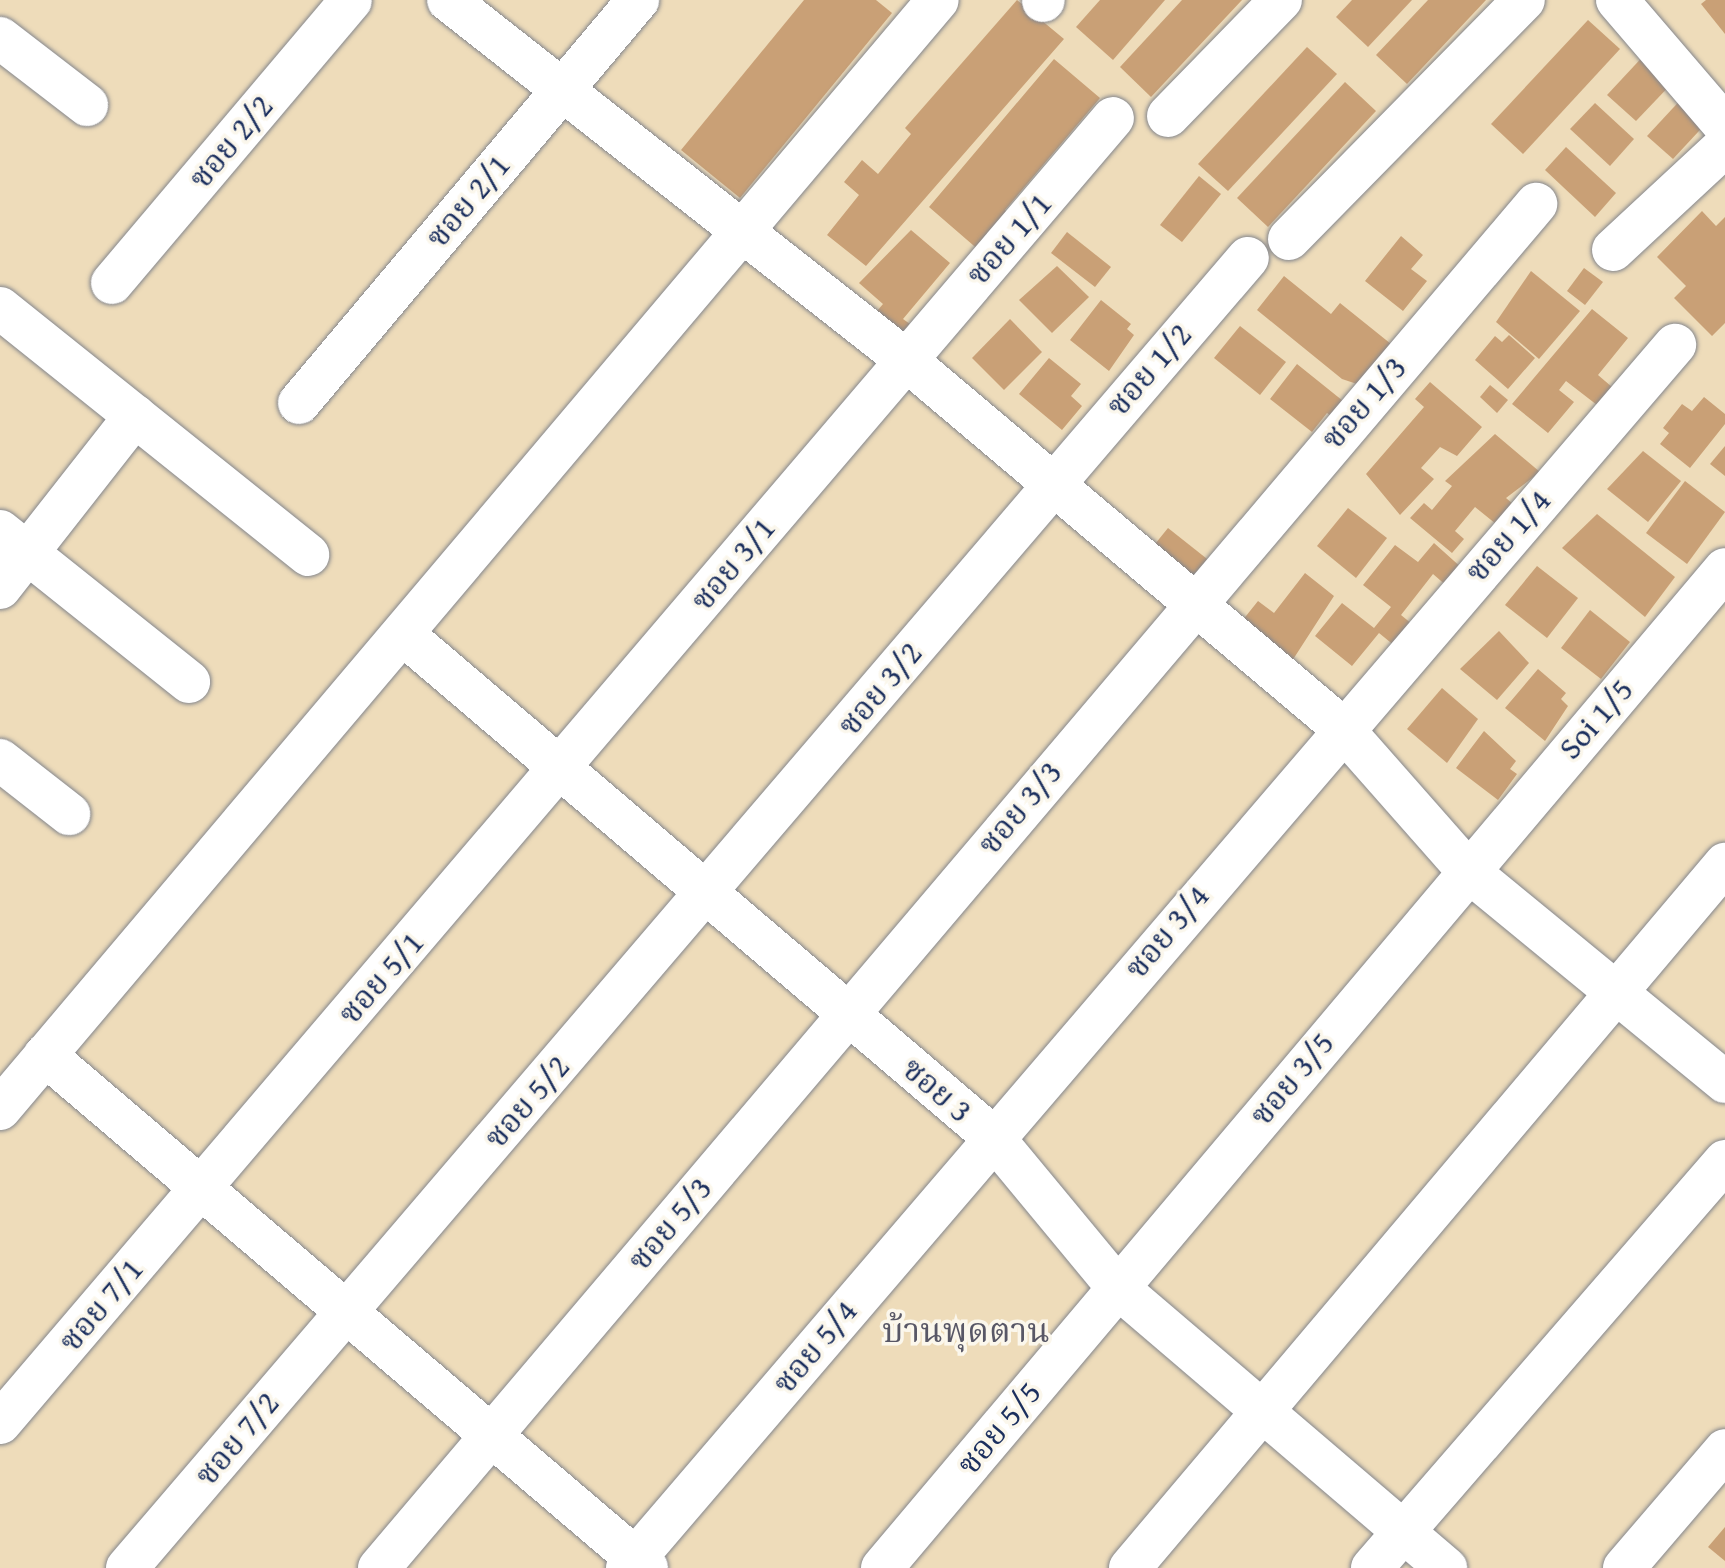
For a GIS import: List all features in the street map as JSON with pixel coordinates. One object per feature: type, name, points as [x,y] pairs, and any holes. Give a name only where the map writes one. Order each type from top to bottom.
[{"type":"street","name":"ซอย 2/2","points":[[112,283],[351,0]]},
{"type":"street","points":[[448,0],[736,233],[906,360],[1341,727],[1467,870],[1618,989],[1725,1082]]},
{"type":"street","name":"ซอย 2/1","points":[[299,403],[638,0]]},
{"type":"street","points":[[0,1109],[404,635],[736,233],[938,0]]},
{"type":"street","points":[[1168,116],[1281,0]]},
{"type":"street","points":[[1289,239],[1524,0]]},
{"type":"street","points":[[1617,0],[1725,126]]},
{"type":"street","points":[[0,38],[87,105]]},
{"type":"street","name":"ซอย 1/1","points":[[906,360],[1113,118]]},
{"type":"street","points":[[1613,250],[1725,146]]},
{"type":"street","name":"ซอย 1/3","points":[[1193,602],[1536,204]]},
{"type":"street","name":"ซอย 1/2","points":[[1051,482],[1248,258]]},
{"type":"street","points":[[0,308],[308,555]]},
{"type":"street","name":"ซอย 1/4","points":[[1341,727],[1675,345]]},
{"type":"street","name":"ซอย 3/1","points":[[560,768],[906,360]]},
{"type":"street","points":[[0,588],[14,542],[135,416]]},
{"type":"street","name":"ซอย 3/2","points":[[708,895],[1051,482]]},
{"type":"street","points":[[14,542],[189,682]]},
{"type":"street","name":"Soi 1/5","points":[[1467,870],[1725,569]]},
{"type":"street","name":"ซอย 3/3","points":[[848,1014],[1193,602]]},
{"type":"street","name":"ซอย 3","points":[[404,635],[993,1137],[1117,1287],[1446,1568]]},
{"type":"street","name":"ซอย 3/4","points":[[993,1137],[1341,727]]},
{"type":"street","points":[[0,760],[69,814]]},
{"type":"street","name":"ซอย 5/1","points":[[201,1187],[560,768]]},
{"type":"street","points":[[1130,1568],[1725,864]]},
{"type":"street","name":"ซอย 3/5","points":[[1117,1287],[1467,870]]},
{"type":"street","name":"ซอย 5/2","points":[[347,1310],[708,895]]},
{"type":"street","name":"ซอย 5/3","points":[[379,1568],[848,1014]]},
{"type":"street","points":[[45,1055],[493,1434],[637,1564]]},
{"type":"street","name":"ซอย 5/4","points":[[637,1564],[993,1137]]},
{"type":"street","points":[[1372,1568],[1725,1161]]},
{"type":"street","name":"ซอย 7/1","points":[[0,1423],[201,1187]]},
{"type":"street","name":"ซอย 5/5","points":[[882,1568],[1117,1287]]},
{"type":"street","name":"ซอย 7/2","points":[[127,1568],[347,1310]]},
{"type":"street","points":[[1624,1568],[1725,1450]]},
{"type":"building","points":[[804,0],[876,0],[892,13],[740,198],[681,150]]},
{"type":"building","points":[[1017,0],[1064,39],[866,266],[827,235],[859,195],[844,182],[862,160],[878,174],[911,134],[905,128]]},
{"type":"building","points":[[1100,0],[1165,0],[1113,60],[1076,27]]},
{"type":"building","points":[[1182,0],[1242,0],[1151,97],[1120,67]]},
{"type":"building","points":[[1352,0],[1412,0],[1368,47],[1336,17]]},
{"type":"building","points":[[1428,0],[1486,0],[1407,84],[1376,55]]},
{"type":"building","points":[[1706,0],[1725,0],[1725,34],[1701,4]]},
{"type":"building","points":[[1588,20],[1620,49],[1523,154],[1491,124]]},
{"type":"building","points":[[1307,47],[1337,74],[1228,191],[1198,164]]},
{"type":"building","points":[[1648,51],[1677,78],[1636,121],[1607,95]]},
{"type":"building","points":[[1054,59],[1100,98],[1005,210],[1012,216],[981,252],[929,207]]},
{"type":"building","points":[[1345,82],[1376,111],[1268,227],[1237,198]]},
{"type":"building","points":[[1686,94],[1711,118],[1673,159],[1647,136]]},
{"type":"building","points":[[1595,103],[1634,139],[1610,166],[1570,129]]},
{"type":"building","points":[[1566,147],[1616,193],[1595,217],[1545,170]]},
{"type":"building","points":[[1199,176],[1221,194],[1182,242],[1160,225]]},
{"type":"building","points":[[1702,211],[1716,226],[1725,217],[1725,323],[1712,336],[1674,298],[1686,286],[1657,257]]},
{"type":"building","points":[[911,230],[950,263],[903,319],[910,324],[898,338],[872,317],[883,304],[859,283]]},
{"type":"building","points":[[1067,232],[1111,267],[1095,287],[1051,253]]},
{"type":"building","points":[[1401,236],[1423,255],[1411,269],[1427,281],[1403,311],[1365,281]]},
{"type":"building","points":[[1057,266],[1089,297],[1052,333],[1019,300]]},
{"type":"building","points":[[1584,268],[1603,282],[1585,305],[1567,291]]},
{"type":"building","points":[[1531,271],[1580,311],[1539,359],[1496,322]]},
{"type":"building","points":[[1284,276],[1331,314],[1340,303],[1396,348],[1360,385],[1342,379],[1257,310]]},
{"type":"building","points":[[1101,300],[1131,324],[1127,329],[1134,335],[1109,371],[1070,340]]},
{"type":"building","points":[[1592,309],[1628,338],[1598,375],[1612,387],[1597,405],[1566,381],[1559,390],[1574,402],[1548,433],[1512,404]]},
{"type":"building","points":[[1010,319],[1042,352],[1004,390],[972,358]]},
{"type":"building","points":[[1240,326],[1286,362],[1260,395],[1214,358]]},
{"type":"building","points":[[1509,335],[1535,358],[1508,389],[1475,360],[1495,336],[1502,342]]},
{"type":"building","points":[[1049,358],[1081,384],[1071,396],[1082,406],[1062,430],[1019,394]]},
{"type":"building","points":[[1297,364],[1348,405],[1337,420],[1327,413],[1312,432],[1270,399]]},
{"type":"building","points":[[1430,382],[1482,427],[1457,456],[1440,447],[1421,468],[1434,479],[1400,515],[1366,474],[1424,407],[1415,399]]},
{"type":"building","points":[[1490,385],[1508,400],[1497,413],[1480,397]]},
{"type":"building","points":[[1704,397],[1725,414],[1725,424],[1690,468],[1660,444],[1669,433],[1663,428],[1682,404],[1692,411]]},
{"type":"building","points":[[1495,434],[1540,472],[1506,498],[1513,504],[1496,524],[1475,507],[1455,531],[1464,539],[1452,553],[1410,518],[1424,503],[1432,510],[1452,486],[1445,481]]},
{"type":"building","points":[[1725,446],[1725,476],[1710,464]]},
{"type":"building","points":[[1643,451],[1681,481],[1648,522],[1607,489]]},
{"type":"building","points":[[1685,481],[1725,512],[1687,564],[1646,533]]},
{"type":"building","points":[[1348,508],[1387,538],[1356,578],[1317,546]]},
{"type":"building","points":[[1597,514],[1675,577],[1645,617],[1562,548]]},
{"type":"building","points":[[1168,528],[1216,566],[1199,587],[1151,549]]},
{"type":"building","points":[[1434,543],[1463,569],[1448,587],[1433,574],[1401,615],[1418,629],[1401,651],[1379,633],[1352,666],[1315,636],[1342,603],[1374,628],[1391,607],[1363,585],[1395,545],[1418,562]]},
{"type":"building","points":[[1537,566],[1578,598],[1547,638],[1505,605]]},
{"type":"building","points":[[1305,573],[1334,596],[1292,661],[1242,621],[1258,601],[1274,613]]},
{"type":"building","points":[[1590,610],[1630,642],[1601,679],[1561,648]]},
{"type":"building","points":[[1499,631],[1529,663],[1497,700],[1460,669]]},
{"type":"building","points":[[1538,669],[1566,693],[1561,699],[1568,706],[1545,741],[1505,708]]},
{"type":"building","points":[[1442,688],[1478,719],[1447,763],[1407,729]]},
{"type":"building","points":[[1484,731],[1516,761],[1510,769],[1517,774],[1498,800],[1456,768]]},
{"type":"building","points":[[1725,1527],[1725,1561],[1708,1547]]},
{"type":"district","name":"บ้านพุดตาน","points":[[966,1330]]}]
